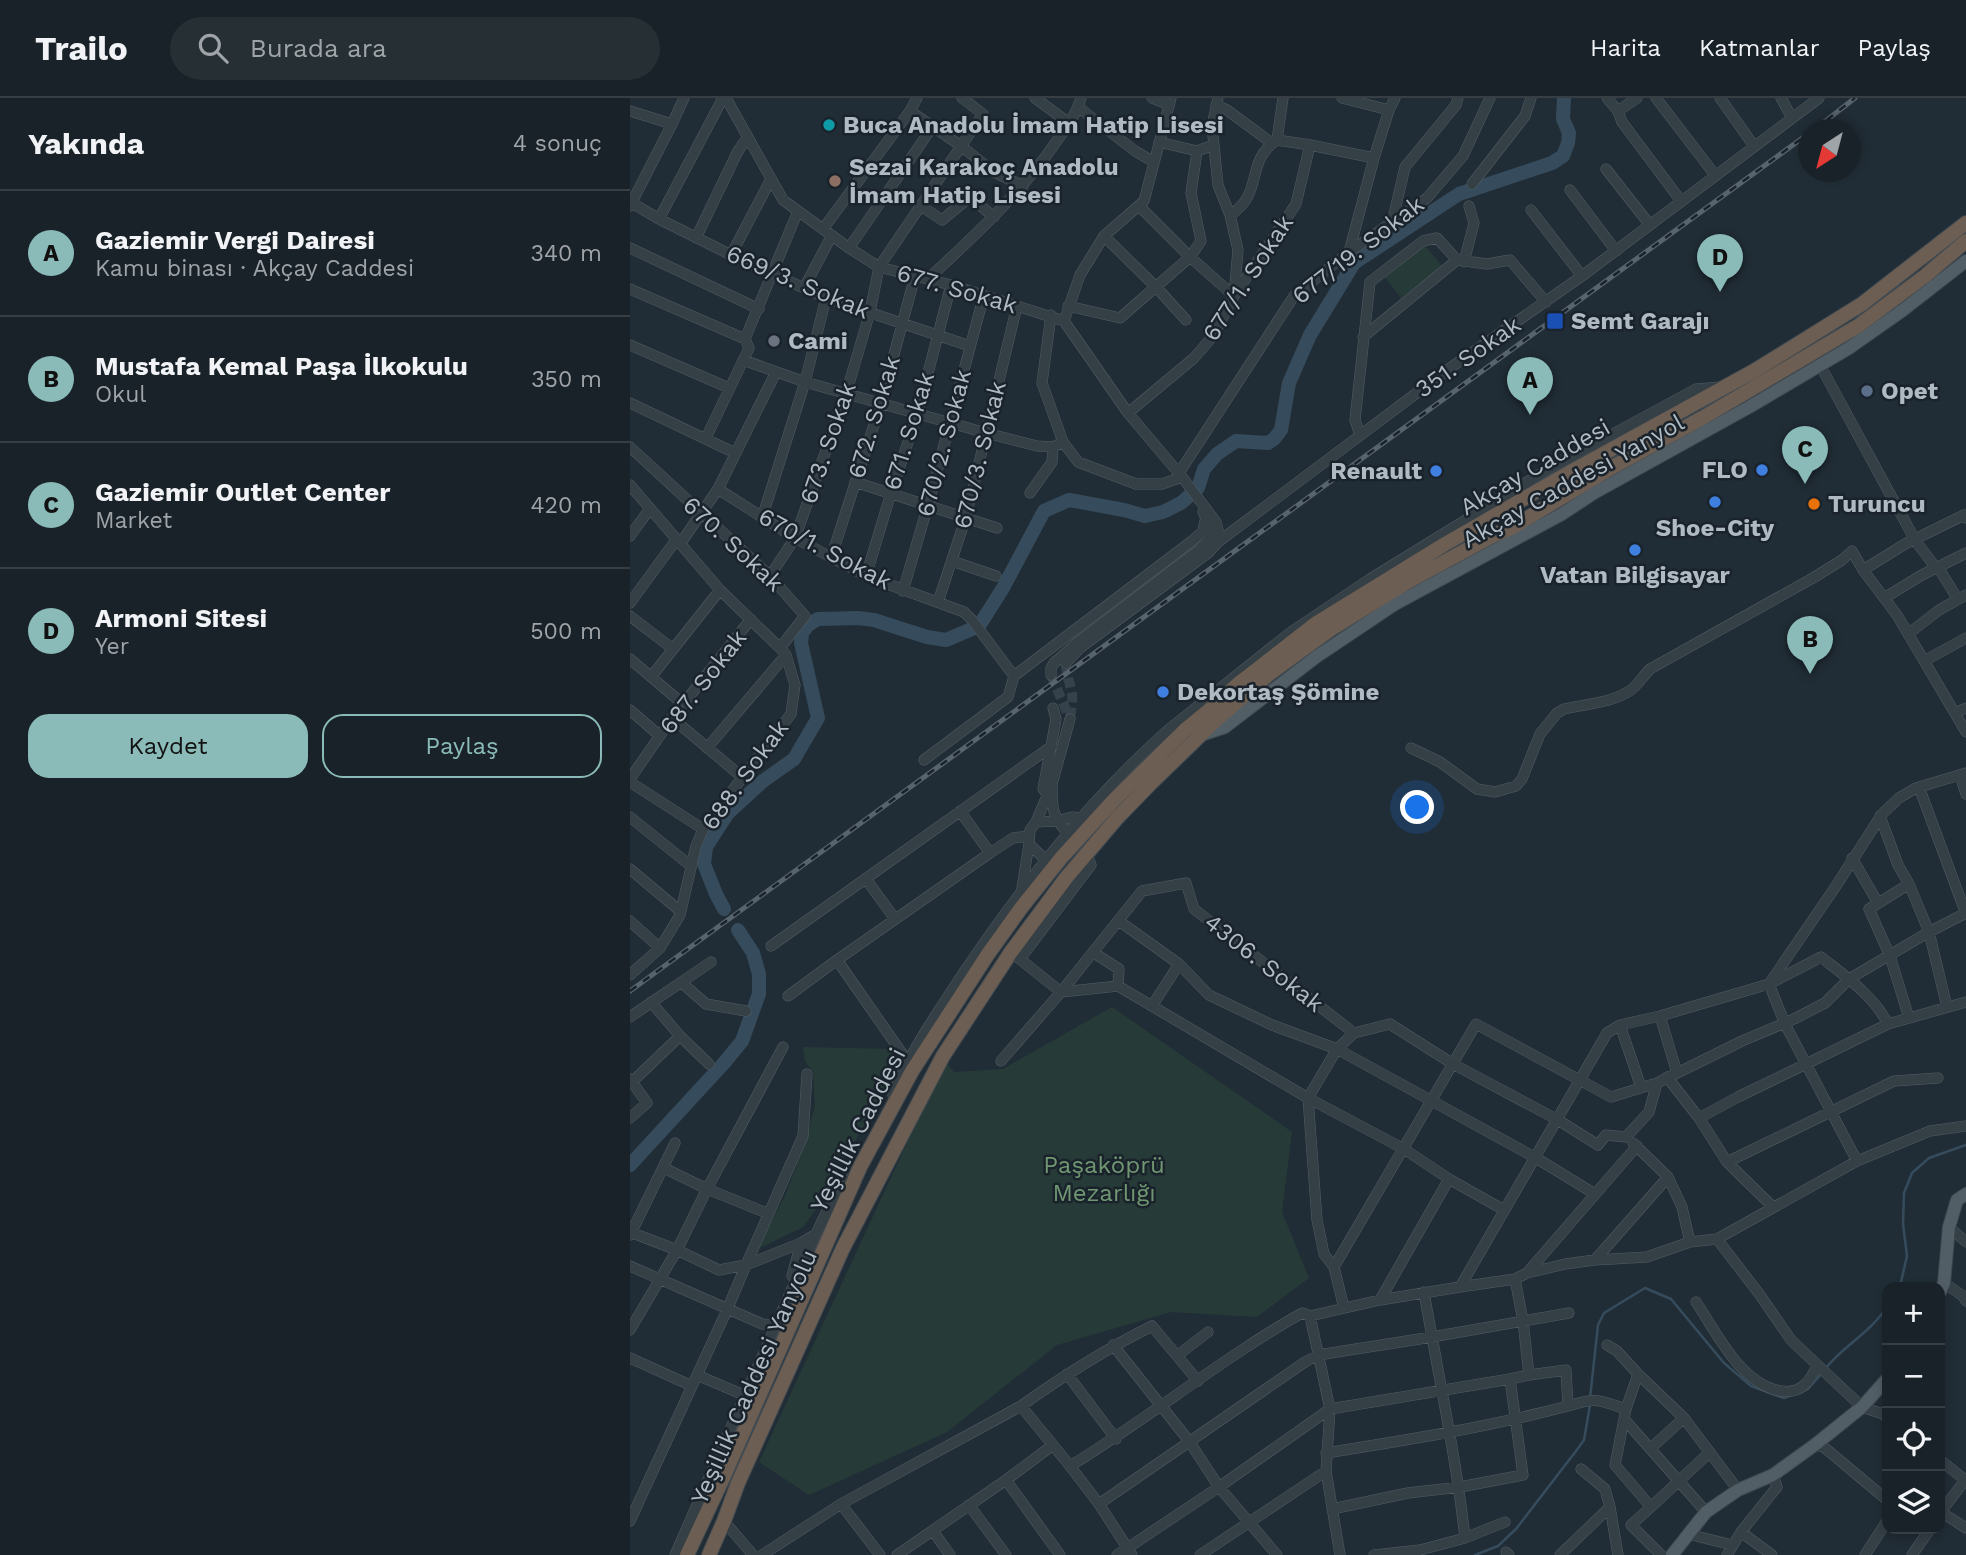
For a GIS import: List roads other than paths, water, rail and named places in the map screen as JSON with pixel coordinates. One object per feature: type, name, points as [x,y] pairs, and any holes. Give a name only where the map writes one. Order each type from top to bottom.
[{"type":"highway","name":"Akçay Caddesi","points":[[1146,778],[1185,730],[1238,684],[1315,624],[1695,397],[1726,387],[1861,304],[1966,223]]},
{"type":"highway","name":"Akçay Caddesi","points":[[1146,778],[1201,735],[1269,674],[1331,629],[1409,581],[1494,535],[1516,529],[1611,468],[1701,419],[1858,326],[1925,276],[1966,241]]},
{"type":"highway","name":"Yeşillik Caddesi","points":[[687,1555],[860,1167],[925,1051],[1050,864],[1077,843],[1146,778]]},
{"type":"highway","name":"Yeşillik Caddesi","points":[[709,1555],[738,1483],[849,1237],[943,1056],[1066,878],[1077,843]]},
{"type":"main road","name":"Akçay Caddesi Yanyol","points":[[1516,529],[1539,526],[1820,365],[1885,323],[1966,261]]},
{"type":"main road","points":[[1505,509],[1516,529]]},
{"type":"main road","points":[[1943,1282],[1949,1227],[1957,1200],[1966,1194]]},
{"type":"main road","points":[[1672,1555],[1706,1512],[1738,1490],[1773,1475],[1816,1444],[1862,1408],[1882,1385]]},
{"type":"street","points":[[631,204],[684,98]]},
{"type":"street","points":[[659,219],[724,98]]},
{"type":"street","name":"677. Sokak","points":[[724,98],[783,200],[849,248],[878,267],[951,285],[1064,321]]},
{"type":"street","points":[[804,288],[827,232],[917,98]]},
{"type":"street","name":"673. Sokak","points":[[770,576],[795,538],[846,394],[870,313],[878,267],[983,114],[962,98]]},
{"type":"street","points":[[1035,98],[1069,123]]},
{"type":"street","points":[[1051,675],[1054,663],[1078,642],[1199,550],[1211,537],[1206,516],[1195,496],[1128,413],[1064,321],[1080,275],[1104,236],[1144,201],[1170,101],[1152,98]]},
{"type":"street","points":[[1230,215],[1243,206],[1249,197],[1262,153],[1274,141],[1283,98]]},
{"type":"street","points":[[1342,98],[1389,110]]},
{"type":"street","points":[[1349,252],[1374,158],[1395,98]]},
{"type":"street","points":[[1392,223],[1405,167],[1456,105],[1458,98]]},
{"type":"street","name":"677/19. Sokak","points":[[1182,478],[1294,296],[1349,252],[1427,198],[1463,156],[1490,98]]},
{"type":"street","points":[[1472,184],[1525,116],[1531,98]]},
{"type":"street","points":[[1607,98],[1681,201]]},
{"type":"street","points":[[1618,111],[1637,98]]},
{"type":"street","points":[[1656,98],[1715,175]]},
{"type":"street","points":[[1720,98],[1754,146]]},
{"type":"street","points":[[1781,98],[1792,118]]},
{"type":"street","name":"351. Sokak","points":[[1066,663],[1080,648],[1360,435],[1582,276],[1819,98]]},
{"type":"street","points":[[1234,296],[1238,250],[1230,215],[1218,184],[1212,125],[1217,102],[1259,135],[1274,141],[1374,158]]},
{"type":"street","points":[[928,279],[1023,186],[1069,123],[1079,103],[1135,151],[1154,162]]},
{"type":"street","points":[[630,111],[672,124]]},
{"type":"street","points":[[910,111],[994,172],[1023,186]]},
{"type":"street","points":[[849,248],[933,126]]},
{"type":"street","points":[[696,238],[738,151],[748,137]]},
{"type":"street","points":[[1159,142],[1197,151],[1214,145]]},
{"type":"street","name":"677/1. Sokak","points":[[1128,413],[1194,358],[1213,336],[1234,296],[1296,204],[1310,145]]},
{"type":"street","points":[[1068,306],[1120,318],[1189,257],[1201,242],[1191,193],[1197,151]]},
{"type":"street","points":[[1606,169],[1650,225]]},
{"type":"street","points":[[731,255],[771,178]]},
{"type":"street","points":[[1570,190],[1616,251]]},
{"type":"street","points":[[921,206],[943,220],[970,197],[994,217]]},
{"type":"street","name":"669/3. Sokak","points":[[631,204],[772,275],[826,298],[970,345]]},
{"type":"street","points":[[1139,206],[1189,257],[1234,296]]},
{"type":"street","points":[[1363,337],[1461,261],[1474,223],[1469,206]]},
{"type":"street","points":[[1531,210],[1582,276]]},
{"type":"street","points":[[745,339],[798,211]]},
{"type":"street","points":[[1104,236],[1186,320]]},
{"type":"street","points":[[1360,435],[1355,420],[1370,282],[1423,241],[1437,238],[1461,261],[1487,264],[1510,260],[1546,302]]},
{"type":"street","points":[[630,248],[759,309]]},
{"type":"street","name":"672. Sokak","points":[[831,558],[881,403],[915,276]]},
{"type":"street","name":"671. Sokak","points":[[866,576],[917,415],[951,285]]},
{"type":"street","points":[[630,289],[745,339],[749,348],[706,438]]},
{"type":"street","name":"670/2. Sokak","points":[[902,591],[984,295]]},
{"type":"street","points":[[762,517],[805,383],[826,298]]},
{"type":"street","name":"670/3. Sokak","points":[[937,602],[966,517],[1017,306]]},
{"type":"street","points":[[1030,493],[1052,462],[1058,445],[1042,383],[1051,315]]},
{"type":"street","points":[[630,345],[729,388]]},
{"type":"street","points":[[743,360],[805,383],[949,424],[1037,446],[1058,445],[1078,462],[1136,484],[1162,484],[1182,478]]},
{"type":"street","points":[[1820,365],[1915,540],[1962,599],[1924,621],[1908,634]]},
{"type":"street","points":[[630,603],[718,489],[776,372]]},
{"type":"street","points":[[1077,843],[1081,818],[1168,730],[1291,632],[1370,579],[1550,468],[1695,397],[1701,407],[1701,419],[1699,428],[1688,441]]},
{"type":"street","points":[[630,403],[735,453]]},
{"type":"street","name":"670. Sokak","points":[[630,447],[770,576],[805,616],[783,651]]},
{"type":"street","points":[[855,482],[998,528]]},
{"type":"street","points":[[630,485],[720,590],[783,651]]},
{"type":"street","points":[[1505,509],[1518,488]]},
{"type":"street","name":"670/1. Sokak","points":[[718,489],[795,538],[866,576],[964,612],[1014,676]]},
{"type":"street","points":[[1195,496],[1216,522],[1218,542]]},
{"type":"street","points":[[630,536],[649,510]]},
{"type":"street","points":[[1863,570],[1965,515]]},
{"type":"street","points":[[924,760],[1008,697],[1014,676],[1192,541],[1203,531],[1206,516]]},
{"type":"street","points":[[1411,748],[1440,762],[1477,789],[1495,792],[1516,786],[1525,773],[1540,734],[1557,713],[1628,692],[1650,669],[1813,578],[1852,551],[1908,634],[1966,732]]},
{"type":"street","points":[[1884,598],[1966,553]]},
{"type":"street","points":[[952,561],[996,576]]},
{"type":"street","points":[[651,677],[720,590]]},
{"type":"street","points":[[630,616],[673,649]]},
{"type":"street","name":"687. Sokak","points":[[630,780],[672,718],[751,619]]},
{"type":"street","points":[[1924,661],[1966,638]]},
{"type":"street","name":"687. Sokak","points":[[707,748],[783,651]]},
{"type":"street","name":"688. Sokak","points":[[631,972],[660,948],[680,913],[696,846],[703,829],[791,714],[795,685],[783,651]]},
{"type":"street","points":[[630,659],[683,704]]},
{"type":"street","points":[[1050,788],[1043,789],[1056,719],[1054,708]]},
{"type":"street","points":[[1955,713],[1966,708]]},
{"type":"street","points":[[630,710],[660,736]]},
{"type":"street","points":[[672,718],[742,777]]},
{"type":"street","points":[[1021,892],[1032,825],[1036,822],[1050,788],[1070,719]]},
{"type":"street","points":[[771,946],[1052,746]]},
{"type":"street","points":[[1769,984],[1880,816],[1899,798],[1919,787],[1963,774],[1966,794]]},
{"type":"street","points":[[630,780],[703,829]]},
{"type":"street","points":[[1334,1267],[1476,1024],[1611,1097],[1657,1083],[1742,1041],[1785,1024],[1825,1003],[1849,979],[1966,913],[1919,787]]},
{"type":"street","points":[[1050,788],[1057,821],[1077,843],[1091,865],[1015,955],[1061,992],[1118,986],[1308,1098],[1404,1149],[1449,1179],[1504,1210]]},
{"type":"street","points":[[960,811],[990,853]]},
{"type":"street","points":[[1880,816],[1898,865],[1929,932],[1947,1007]]},
{"type":"street","points":[[630,817],[691,866]]},
{"type":"street","points":[[1036,822],[1081,818]]},
{"type":"street","points":[[788,996],[1013,838],[1029,840],[1066,878]]},
{"type":"street","points":[[1852,858],[1878,903]]},
{"type":"street","points":[[881,1128],[908,1062],[949,994],[1021,892],[1050,864]]},
{"type":"street","points":[[630,869],[680,913]]},
{"type":"street","points":[[866,879],[895,919]]},
{"type":"street","name":"4306. Sokak","points":[[1119,921],[1142,891],[1186,883],[1194,909],[1354,1033]]},
{"type":"street","points":[[1909,884],[1869,909],[1890,956],[1909,1018]]},
{"type":"street","points":[[630,921],[660,948]]},
{"type":"street","points":[[1001,1061],[1119,921],[1179,964],[1209,995],[1272,1025],[1337,1049],[1536,1158],[1595,1194]]},
{"type":"street","points":[[1094,953],[1119,969],[1118,986]]},
{"type":"street","points":[[1460,1287],[1607,1033],[1620,1026],[1769,984],[1821,957],[1882,1011],[1888,1024]]},
{"type":"street","points":[[836,960],[908,1062]]},
{"type":"street","points":[[630,1017],[711,962]]},
{"type":"street","points":[[1153,1006],[1179,964]]},
{"type":"street","points":[[682,982],[706,1004],[746,1011]]},
{"type":"street","points":[[1769,984],[1785,1024],[1857,1161]]},
{"type":"street","points":[[651,1002],[709,1064]]},
{"type":"street","points":[[1699,1118],[1888,1024],[1966,1002]]},
{"type":"street","points":[[1660,1016],[1672,1081],[1727,1163],[1773,1207]]},
{"type":"street","points":[[1344,1308],[1334,1267],[1324,1254],[1317,1220],[1308,1098],[1337,1049],[1354,1033],[1390,1024],[1453,1064],[1558,1120],[1598,1145],[1606,1135],[1626,1137],[1668,1177],[1682,1207],[1690,1242]]},
{"type":"street","points":[[1620,1026],[1641,1087]]},
{"type":"street","points":[[630,1118],[647,1103],[631,1080],[680,1036]]},
{"type":"street","points":[[630,1330],[677,1250],[783,1047]]},
{"type":"street","points":[[630,1521],[803,1136],[807,1074]]},
{"type":"street","points":[[1727,1163],[1894,1081],[1938,1078]]},
{"type":"street","points":[[1626,1137],[1649,1112],[1657,1083]]},
{"type":"street","points":[[1070,1466],[1302,1313],[1310,1316],[1424,1292],[1515,1279],[1527,1273],[1565,1264],[1647,1257],[1690,1242],[1717,1240],[1857,1161],[1930,1131],[1966,1126]]},
{"type":"street","points":[[675,1143],[631,1233],[677,1250],[719,1270],[746,1265],[802,1243],[816,1234]]},
{"type":"street","points":[[1527,1273],[1637,1146]]},
{"type":"street","name":"Yeşillik Caddesi Yanyolu","points":[[675,1555],[816,1234],[828,1209],[860,1167]]},
{"type":"street","points":[[664,1168],[767,1213]]},
{"type":"street","points":[[1595,1260],[1668,1177]]},
{"type":"street","points":[[1380,1300],[1449,1179]]},
{"type":"street","points":[[1949,1227],[1966,1242]]},
{"type":"street","points":[[1717,1240],[1791,1340],[1862,1408],[1882,1415]]},
{"type":"street","points":[[781,1313],[802,1243]]},
{"type":"street","points":[[630,1266],[727,1310],[762,1324],[777,1325]]},
{"type":"street","points":[[1515,1279],[1529,1375]]},
{"type":"street","points":[[1945,1288],[1965,1296]]},
{"type":"street","points":[[1424,1292],[1460,1487],[1465,1538]]},
{"type":"street","points":[[1696,1302],[1745,1373],[1768,1389],[1790,1393],[1803,1387],[1811,1379],[1817,1365]]},
{"type":"street","points":[[1099,1504],[1318,1355],[1569,1313]]},
{"type":"street","points":[[1310,1316],[1330,1409],[1326,1471],[1340,1555]]},
{"type":"street","points":[[762,1555],[841,1504],[1021,1405],[1113,1345],[1152,1325],[1198,1381]]},
{"type":"street","points":[[1178,1355],[1208,1332]]},
{"type":"street","points":[[1113,1345],[1189,1441],[1219,1487],[1277,1555]]},
{"type":"street","points":[[1607,1345],[1618,1351],[1637,1374],[1684,1418],[1738,1490]]},
{"type":"street","points":[[630,1358],[692,1386]]},
{"type":"street","points":[[1117,1555],[1130,1551],[1330,1409],[1566,1370],[1568,1406]]},
{"type":"street","points":[[1067,1374],[1116,1438]]},
{"type":"street","points":[[1637,1374],[1625,1414],[1615,1465],[1651,1507]]},
{"type":"street","points":[[697,1375],[746,1396]]},
{"type":"street","points":[[1332,1509],[1523,1475],[1510,1379]]},
{"type":"street","points":[[1326,1452],[1448,1433],[1516,1420],[1590,1399],[1600,1400],[1625,1414],[1650,1449],[1706,1512]]},
{"type":"street","points":[[1021,1405],[1099,1504],[1130,1551]]},
{"type":"street","points":[[1650,1449],[1684,1418]]},
{"type":"street","points":[[1816,1444],[1825,1448],[1882,1496]]},
{"type":"street","points":[[897,1555],[1052,1445]]},
{"type":"street","points":[[1661,1555],[1631,1525],[1710,1452]]},
{"type":"street","points":[[1945,1464],[1965,1479],[1945,1506]]},
{"type":"street","points":[[1581,1469],[1605,1489],[1618,1555]]},
{"type":"street","points":[[1200,1555],[1326,1471]]},
{"type":"street","points":[[1727,1555],[1741,1532],[1777,1487],[1773,1475]]},
{"type":"street","points":[[1006,1480],[1060,1555]]},
{"type":"street","points":[[841,1504],[880,1555]]},
{"type":"street","points":[[969,1505],[1006,1555]]},
{"type":"street","points":[[1560,1555],[1610,1507]]},
{"type":"street","points":[[1945,1516],[1966,1528]]},
{"type":"street","points":[[724,1521],[753,1555]]},
{"type":"street","points":[[1374,1555],[1420,1550],[1465,1538],[1505,1522]]},
{"type":"street","points":[[1867,1554],[1882,1529]]},
{"type":"street","points":[[933,1531],[950,1555]]},
{"type":"street","points":[[1741,1532],[1772,1555]]},
{"type":"street","points":[[1688,1534],[1732,1545]]},
{"type":"street","points":[[1912,1555],[1926,1534]]},
{"type":"waterway","points":[[724,909],[704,864],[706,847],[728,813],[763,781],[794,759],[818,718],[801,643],[802,633],[808,625],[818,619],[858,618],[946,640],[979,626],[1003,588],[1044,511],[1069,500],[1145,516],[1163,512],[1181,503],[1198,488],[1204,469],[1217,454],[1236,441],[1268,443],[1274,439],[1281,430],[1289,383],[1310,335],[1354,263],[1459,194],[1552,163],[1563,156],[1569,133],[1563,119],[1564,98]]},
{"type":"waterway","points":[[630,1165],[742,1041],[759,994],[759,974],[753,953],[738,930]]},
{"type":"waterway","points":[[1901,1282],[1907,1256],[1903,1224],[1904,1193],[1912,1173],[1929,1158],[1966,1145]]},
{"type":"waterway","points":[[1590,1398],[1598,1325],[1604,1313],[1645,1288],[1671,1299],[1724,1363],[1751,1386],[1784,1398],[1792,1395]]},
{"type":"waterway","points":[[1826,1368],[1882,1314]]},
{"type":"waterway","points":[[1805,1390],[1822,1373]]},
{"type":"waterway","points":[[1475,1555],[1498,1546],[1516,1529],[1576,1451],[1584,1440],[1590,1405]]},
{"type":"tunnel","points":[[1066,663],[1072,697],[1070,719]]},
{"type":"tunnel","points":[[1051,675],[1070,719]]},
{"type":"railway","points":[[1828,119],[1855,98]]},
{"type":"railway","points":[[630,991],[1798,141]]},
{"type":"place","name":"Buca Anadolu İmam Hatip Lisesi","points":[[829,125]]},
{"type":"place","name":"Sezai Karakoç Anadolu İmam Hatip Lisesi","points":[[835,181]]},
{"type":"place","name":"Armoni Sitesi","points":[[1720,292]]},
{"type":"place","name":"Semt Garajı","points":[[1555,321]]},
{"type":"place","name":"Cami","points":[[774,341]]},
{"type":"place","name":"Opet","points":[[1867,391]]},
{"type":"place","name":"Gaziemir Vergi Dairesi","points":[[1530,415]]},
{"type":"place","name":"FLO","points":[[1762,470]]},
{"type":"place","name":"Renault","points":[[1436,471]]},
{"type":"place","name":"Gaziemir Outlet Center","points":[[1805,484]]},
{"type":"place","name":"Shoe-City","points":[[1715,502]]},
{"type":"place","name":"Turuncu","points":[[1814,504]]},
{"type":"place","name":"Vatan Bilgisayar","points":[[1635,550]]},
{"type":"place","name":"Mustafa Kemal Paşa İlkokulu","points":[[1810,674]]},
{"type":"place","name":"Dekortaş Şömine","points":[[1163,692]]},
{"type":"park label","name":"Paşaköprü Mezarlığı","points":[[1104,1179]]}]
